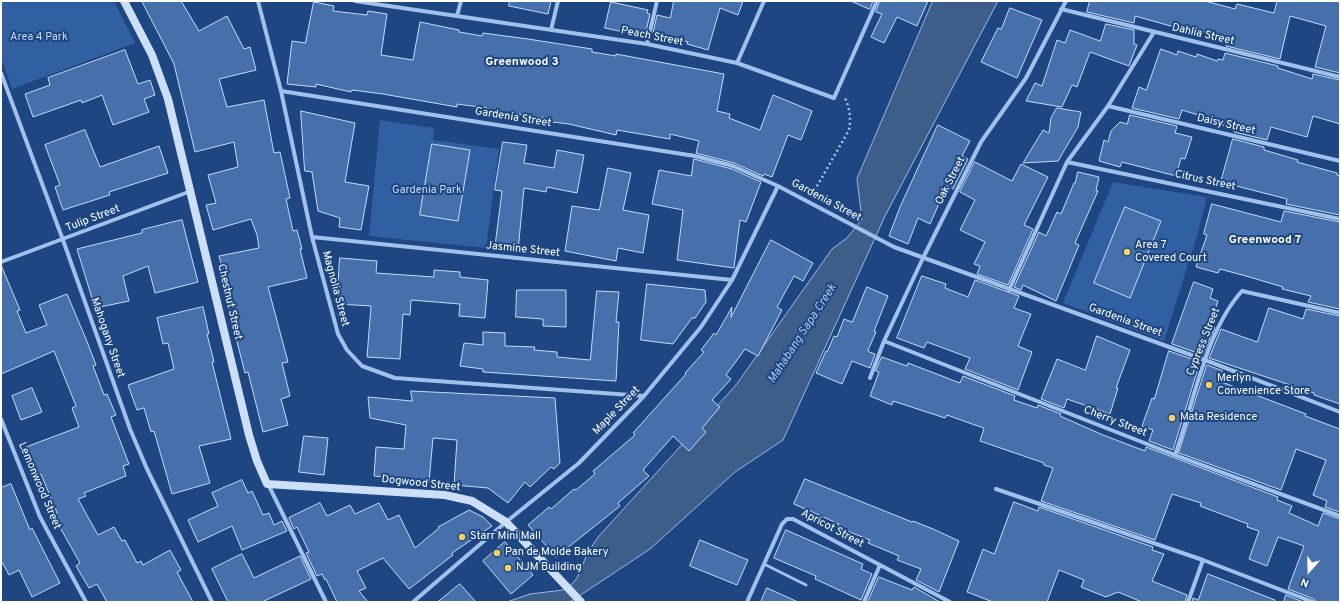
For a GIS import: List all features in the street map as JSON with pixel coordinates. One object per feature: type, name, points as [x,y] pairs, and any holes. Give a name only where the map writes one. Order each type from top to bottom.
[{"type":"street","name":"Chestnut Street","points":[[124,1],[152,55],[168,100],[249,435],[257,461],[326,602]]},
{"type":"street","name":"Magnolia Street","points":[[258,1],[281,90],[312,237],[338,334],[347,350],[362,366],[395,378],[644,396]]},
{"type":"street","name":"Peach Street","points":[[355,1],[647,44],[737,63],[834,98],[838,89]]},
{"type":"street","points":[[457,16],[461,1]]},
{"type":"street","points":[[551,30],[558,1]]},
{"type":"street","points":[[647,44],[657,1]]},
{"type":"street","points":[[737,63],[764,1]]},
{"type":"street","points":[[838,89],[877,1]]},
{"type":"street","name":"Oak Street","points":[[870,378],[884,341],[923,258],[981,142],[1026,78],[1066,1]]},
{"type":"street","name":"Dahlia Street","points":[[1061,9],[1340,77]]},
{"type":"street","points":[[1009,290],[1067,162],[1108,106],[1154,32]]},
{"type":"street","name":"Mahogany Street","points":[[1,73],[63,240],[130,429],[147,469],[212,602]]},
{"type":"street","name":"Gardenia Street","points":[[281,90],[695,156],[733,166],[808,201],[894,247],[1205,360],[1340,412]]},
{"type":"street","name":"Daisy Street","points":[[1108,106],[1340,161]]},
{"type":"street","name":"Citrus Street","points":[[1067,162],[1340,219]]},
{"type":"street","name":"Maple Street","points":[[413,602],[579,462],[644,396],[702,327],[732,280],[778,186]]},
{"type":"street","name":"Tulip Street","points":[[1,262],[191,191]]},
{"type":"street","name":"Jasmine Street","points":[[312,237],[732,280]]},
{"type":"street","name":"Cypress Street","points":[[1175,455],[1205,360],[1229,306],[1242,291],[1340,313]]},
{"type":"street","name":"Cherry Street","points":[[884,341],[1175,455],[1340,516]]},
{"type":"street","name":"Lemonwood Street","points":[[1,419],[40,517],[86,602]]},
{"type":"street","name":"Dogwood Street","points":[[268,484],[445,496],[472,501],[506,522],[580,601]]},
{"type":"street","points":[[996,489],[1203,560],[1313,602]]},
{"type":"street","name":"Apricot Street","points":[[747,602],[782,524],[787,519],[793,519],[950,602]]},
{"type":"street","points":[[1188,602],[1203,560]]},
{"type":"street","points":[[864,602],[880,565]]},
{"type":"lane","points":[[764,564],[806,585]]},
{"type":"path","points":[[808,201],[849,130],[851,122],[847,101],[838,89]]},
{"type":"green space","name":"Area 4 Park","points":[[1,1],[114,1],[135,43],[12,89],[1,58]]},
{"type":"green space","name":"Gardenia Park","points":[[380,120],[434,128],[433,140],[499,149],[486,248],[369,236]]},
{"type":"green space","points":[[1113,182],[1207,197],[1197,236],[1164,341],[1063,303]]},
{"type":"water","name":"Mahabang Sapa Creek","points":[[933,1],[998,1],[885,216],[783,440],[735,472],[650,549],[570,602],[507,602],[530,594],[563,590],[571,585],[577,578],[588,552],[599,536],[736,385],[832,249],[847,238],[862,219],[857,179]]},
{"type":"building","points":[[142,1],[181,1],[199,31],[227,16],[244,49],[250,47],[256,70],[219,79],[227,107],[264,100],[274,153],[280,152],[290,198],[286,199],[293,231],[297,230],[302,249],[300,249],[307,278],[268,287],[288,362],[282,363],[290,396],[281,399],[288,425],[263,432],[248,372],[245,373],[227,303],[232,302],[219,256],[259,248],[257,235],[251,219],[213,230],[206,205],[216,203],[208,175],[238,167],[234,142],[195,152],[174,64]]},
{"type":"building","points":[[510,1],[551,1],[548,14],[509,6]]},
{"type":"building","points":[[674,1],[743,1],[738,15],[720,8],[708,50],[687,44],[688,42],[653,33],[657,15],[670,18]]},
{"type":"building","points":[[851,1],[873,1],[870,9]]},
{"type":"building","points":[[880,1],[928,1],[917,26],[897,17],[884,43],[871,37],[882,14],[876,12]]},
{"type":"building","points":[[1090,1],[1205,1],[1235,9],[1237,4],[1274,13],[1277,1],[1340,1],[1340,73],[1315,67],[1326,26],[1290,16],[1280,59],[1226,46],[1228,38],[1193,29],[1192,32],[1135,16],[1134,23],[1087,12]]},
{"type":"building","points":[[314,2],[334,6],[333,11],[367,15],[368,11],[387,14],[381,55],[413,60],[420,22],[482,36],[483,33],[592,49],[592,52],[616,56],[616,54],[724,74],[717,111],[730,114],[729,118],[760,130],[773,95],[812,111],[801,140],[788,135],[772,177],[764,174],[763,176],[734,163],[696,153],[699,141],[670,134],[670,139],[617,130],[616,135],[569,124],[544,121],[544,118],[512,113],[512,116],[487,111],[487,108],[457,104],[457,107],[383,94],[352,90],[351,92],[316,84],[316,87],[287,84],[292,41],[305,43]]},
{"type":"building","points":[[611,2],[648,10],[647,13],[650,14],[646,31],[644,30],[642,36],[605,28]]},
{"type":"building","points":[[1010,8],[1042,20],[1017,78],[981,62],[998,28],[1001,29]]},
{"type":"building","points":[[1106,24],[1134,30],[1134,44],[1137,45],[1129,66],[1090,52],[1077,87],[1072,85],[1062,107],[1026,101],[1035,83],[1042,86],[1057,40],[1065,43],[1070,30],[1100,41]]},
{"type":"building","points":[[1161,49],[1177,55],[1178,51],[1196,57],[1197,54],[1217,61],[1218,59],[1223,60],[1225,53],[1278,66],[1278,68],[1312,79],[1313,74],[1340,80],[1340,124],[1313,116],[1307,137],[1271,127],[1267,140],[1234,132],[1235,129],[1216,123],[1217,121],[1182,110],[1179,119],[1132,108],[1139,87],[1146,90]]},
{"type":"building","points":[[125,50],[138,84],[150,80],[155,95],[144,99],[149,112],[113,125],[102,95],[82,103],[81,100],[33,117],[25,94],[50,85],[48,78]]},
{"type":"building","points":[[1057,108],[1081,112],[1078,127],[1058,161],[1023,163],[1043,130],[1049,133],[1051,118]]},
{"type":"building","points":[[301,111],[355,123],[345,182],[369,186],[361,230],[339,227],[340,218],[318,211],[312,172],[305,171]]},
{"type":"building","points":[[1130,115],[1177,126],[1175,133],[1192,137],[1185,159],[1181,158],[1176,176],[1122,162],[1120,167],[1099,161],[1104,140],[1108,142],[1111,131],[1120,122],[1127,124]]},
{"type":"building","points":[[938,125],[970,141],[962,156],[968,159],[953,189],[947,186],[930,224],[918,218],[908,244],[889,236],[900,207]]},
{"type":"building","points":[[85,130],[100,167],[159,146],[168,173],[109,192],[110,195],[63,210],[55,187],[60,185],[45,145]]},
{"type":"building","points":[[1233,139],[1264,147],[1264,150],[1298,160],[1297,162],[1337,173],[1337,175],[1340,176],[1340,215],[1286,204],[1287,199],[1221,182]]},
{"type":"building","points":[[503,142],[527,145],[524,163],[554,168],[557,150],[584,155],[577,193],[547,187],[546,192],[524,188],[518,251],[495,246],[502,191],[495,190]]},
{"type":"building","points":[[432,144],[470,150],[458,221],[420,215]]},
{"type":"building","points":[[694,159],[732,169],[761,182],[746,222],[740,220],[734,268],[677,260],[683,210],[652,204],[659,170],[691,176]]},
{"type":"building","points":[[975,162],[1012,181],[1021,164],[1048,177],[1024,225],[1033,229],[1008,285],[977,274],[980,266],[974,264],[985,242],[960,230],[975,200],[960,192]]},
{"type":"building","points":[[608,168],[631,173],[623,210],[649,215],[643,253],[618,248],[616,261],[565,251],[572,206],[599,210]]},
{"type":"building","points":[[1078,172],[1099,177],[1096,191],[1098,191],[1075,243],[1079,245],[1056,301],[1023,285],[1021,290],[1014,287],[1039,232],[1046,236],[1057,212],[1061,214],[1075,183]]},
{"type":"building","points":[[1212,204],[1281,222],[1284,211],[1340,222],[1340,309],[1308,302],[1311,296],[1282,289],[1283,287],[1246,276],[1220,269],[1218,273],[1196,267],[1207,235],[1204,234]]},
{"type":"building","name":"Area 7 Covered Court","points":[[1125,207],[1161,221],[1130,298],[1094,283]]},
{"type":"building","points":[[182,220],[198,282],[155,293],[148,266],[123,276],[129,301],[95,308],[77,249],[142,233],[142,230]]},
{"type":"building","points":[[771,240],[813,263],[803,281],[794,276],[777,307],[782,310],[758,356],[745,349],[726,375],[731,379],[712,400],[720,407],[702,428],[706,432],[689,451],[673,436],[643,470],[649,476],[618,503],[620,506],[556,557],[528,525],[549,507],[551,509],[574,489],[576,490],[595,474],[593,471],[635,435],[633,433],[704,352],[701,350],[714,333],[716,335],[732,307],[731,317]]},
{"type":"building","points":[[340,258],[377,261],[376,273],[434,277],[434,270],[460,272],[460,277],[488,280],[485,318],[459,316],[460,304],[411,300],[410,315],[403,314],[400,359],[367,357],[371,306],[337,304]]},
{"type":"building","points":[[1,265],[20,310],[17,311],[26,333],[47,325],[39,305],[67,294],[96,365],[93,366],[104,395],[107,394],[116,415],[111,417],[129,464],[123,466],[126,476],[84,493],[86,496],[78,499],[98,535],[114,527],[122,541],[125,540],[137,563],[141,561],[143,565],[170,550],[181,570],[177,572],[193,602],[107,602],[97,584],[89,588],[76,566],[80,563],[53,515],[57,513],[41,474],[37,475],[26,447],[79,427],[72,408],[76,406],[54,351],[1,374]]},
{"type":"building","points":[[922,276],[946,284],[945,288],[968,297],[975,280],[1019,296],[1014,308],[1031,314],[1018,346],[1032,352],[1018,390],[965,369],[970,358],[927,342],[924,348],[897,338]]},
{"type":"building","points":[[1194,282],[1213,289],[1210,298],[1218,301],[1210,325],[1215,327],[1203,355],[1172,344]]},
{"type":"building","points":[[647,284],[705,290],[706,302],[695,318],[692,318],[673,344],[641,340]]},
{"type":"building","points":[[867,287],[888,296],[874,331],[876,332],[868,350],[869,352],[875,354],[870,368],[852,361],[842,384],[816,373],[834,336],[837,337],[844,319],[852,322]]},
{"type":"building","points":[[517,290],[566,290],[566,327],[543,326],[543,319],[516,317]]},
{"type":"building","points":[[597,291],[619,292],[616,322],[619,322],[616,381],[483,372],[483,369],[460,366],[464,343],[483,345],[483,332],[505,333],[505,346],[535,347],[534,350],[557,352],[557,357],[590,360]]},
{"type":"building","points":[[203,307],[209,334],[207,334],[214,362],[212,362],[231,439],[199,446],[210,483],[172,494],[154,431],[151,432],[144,408],[137,410],[128,385],[174,369],[168,343],[163,344],[157,318]]},
{"type":"building","points":[[1269,308],[1303,319],[1306,309],[1340,316],[1340,404],[1314,395],[1314,393],[1209,358],[1221,329],[1257,342]]},
{"type":"building","points":[[1097,336],[1130,350],[1116,388],[1118,388],[1110,414],[1067,399],[1064,408],[1041,399],[1057,359],[1085,370]]},
{"type":"building","points":[[1169,351],[1200,362],[1173,450],[1149,441],[1153,430],[1142,426],[1152,398],[1154,399]]},
{"type":"building","points":[[882,357],[907,366],[908,363],[960,383],[963,376],[1015,396],[1014,400],[1037,408],[1038,405],[1061,414],[1060,416],[1103,435],[1145,451],[1146,447],[1278,497],[1277,500],[1292,506],[1289,513],[1318,526],[1323,513],[1340,519],[1340,602],[1316,602],[1314,599],[1288,589],[1304,546],[1278,537],[1267,566],[1249,559],[1259,531],[1247,527],[1248,524],[1200,506],[1201,503],[1172,494],[1155,540],[1041,501],[1053,468],[1044,465],[1044,463],[980,441],[984,428],[947,415],[945,418],[893,401],[892,405],[870,396],[879,372],[876,371]]},
{"type":"building","points":[[1207,365],[1223,371],[1219,381],[1306,414],[1305,416],[1340,429],[1340,512],[1325,507],[1327,501],[1313,495],[1326,460],[1296,449],[1281,490],[1179,453]]},
{"type":"building","points":[[32,388],[42,412],[21,420],[12,396]]},
{"type":"building","points":[[411,391],[555,398],[560,463],[554,469],[551,467],[530,487],[525,482],[508,503],[488,488],[454,485],[457,440],[433,438],[429,482],[374,476],[376,447],[404,449],[406,425],[370,418],[368,397],[412,401]]},
{"type":"building","points":[[304,436],[328,438],[324,475],[299,472]]},
{"type":"building","points":[[805,479],[933,529],[959,541],[939,592],[916,580],[921,569],[897,560],[899,556],[868,543],[870,540],[837,527],[839,524],[794,504]]},
{"type":"building","points":[[242,480],[248,493],[252,491],[263,515],[269,513],[274,525],[282,521],[287,531],[242,550],[232,526],[198,542],[188,520],[218,506],[212,493]]},
{"type":"building","points":[[11,484],[30,530],[32,528],[60,583],[32,597],[19,570],[9,575],[1,560],[1,488]]},
{"type":"building","points":[[1014,502],[1038,511],[1039,507],[1153,547],[1152,550],[1164,554],[1152,581],[1187,595],[1185,602],[1142,602],[1118,592],[1106,597],[1081,587],[1084,580],[1059,570],[1047,602],[993,602],[967,592],[983,549],[994,554]]},
{"type":"building","points":[[320,503],[327,516],[350,505],[355,514],[379,503],[388,520],[399,515],[415,548],[439,528],[438,527],[469,510],[483,517],[492,526],[452,553],[453,555],[409,589],[383,558],[357,571],[366,588],[359,591],[368,602],[337,602],[326,579],[325,580],[322,574],[317,576],[306,553],[309,552],[297,527],[294,529],[289,518]]},
{"type":"building","points":[[786,530],[863,564],[861,569],[872,574],[861,600],[815,579],[816,576],[774,558]]},
{"type":"building","points":[[700,540],[748,560],[737,585],[690,566]]},
{"type":"building","name":"NJM Building","points":[[505,542],[533,575],[511,594],[483,561]]},
{"type":"building","points":[[242,554],[254,578],[300,556],[311,579],[262,602],[228,602],[212,569]]},
{"type":"building","points":[[1208,574],[1275,600],[1275,602],[1192,602],[1193,598],[1198,600]]},
{"type":"building","points":[[879,577],[912,590],[914,587],[940,602],[868,602]]},
{"type":"building","points":[[460,584],[476,602],[438,602]]},
{"type":"building","points":[[767,588],[798,602],[761,602]]},
{"type":"building","points":[[1286,595],[1303,602],[1284,602]]},
{"type":"place","name":"Area 7 Covered Court","points":[[1127,252]]},
{"type":"place","name":"Merlyn Convenience Store","points":[[1209,385]]},
{"type":"place","name":"Mata Residence","points":[[1172,418]]},
{"type":"place","name":"Starr Mini Mall","points":[[462,537]]},
{"type":"place","name":"Pan de Molde Bakery","points":[[497,553]]},
{"type":"place","name":"NJM Building","points":[[508,568]]},
{"type":"district","name":"Greenwood 3","points":[[522,63]]},
{"type":"district","name":"Greenwood 7","points":[[1265,241]]}]
